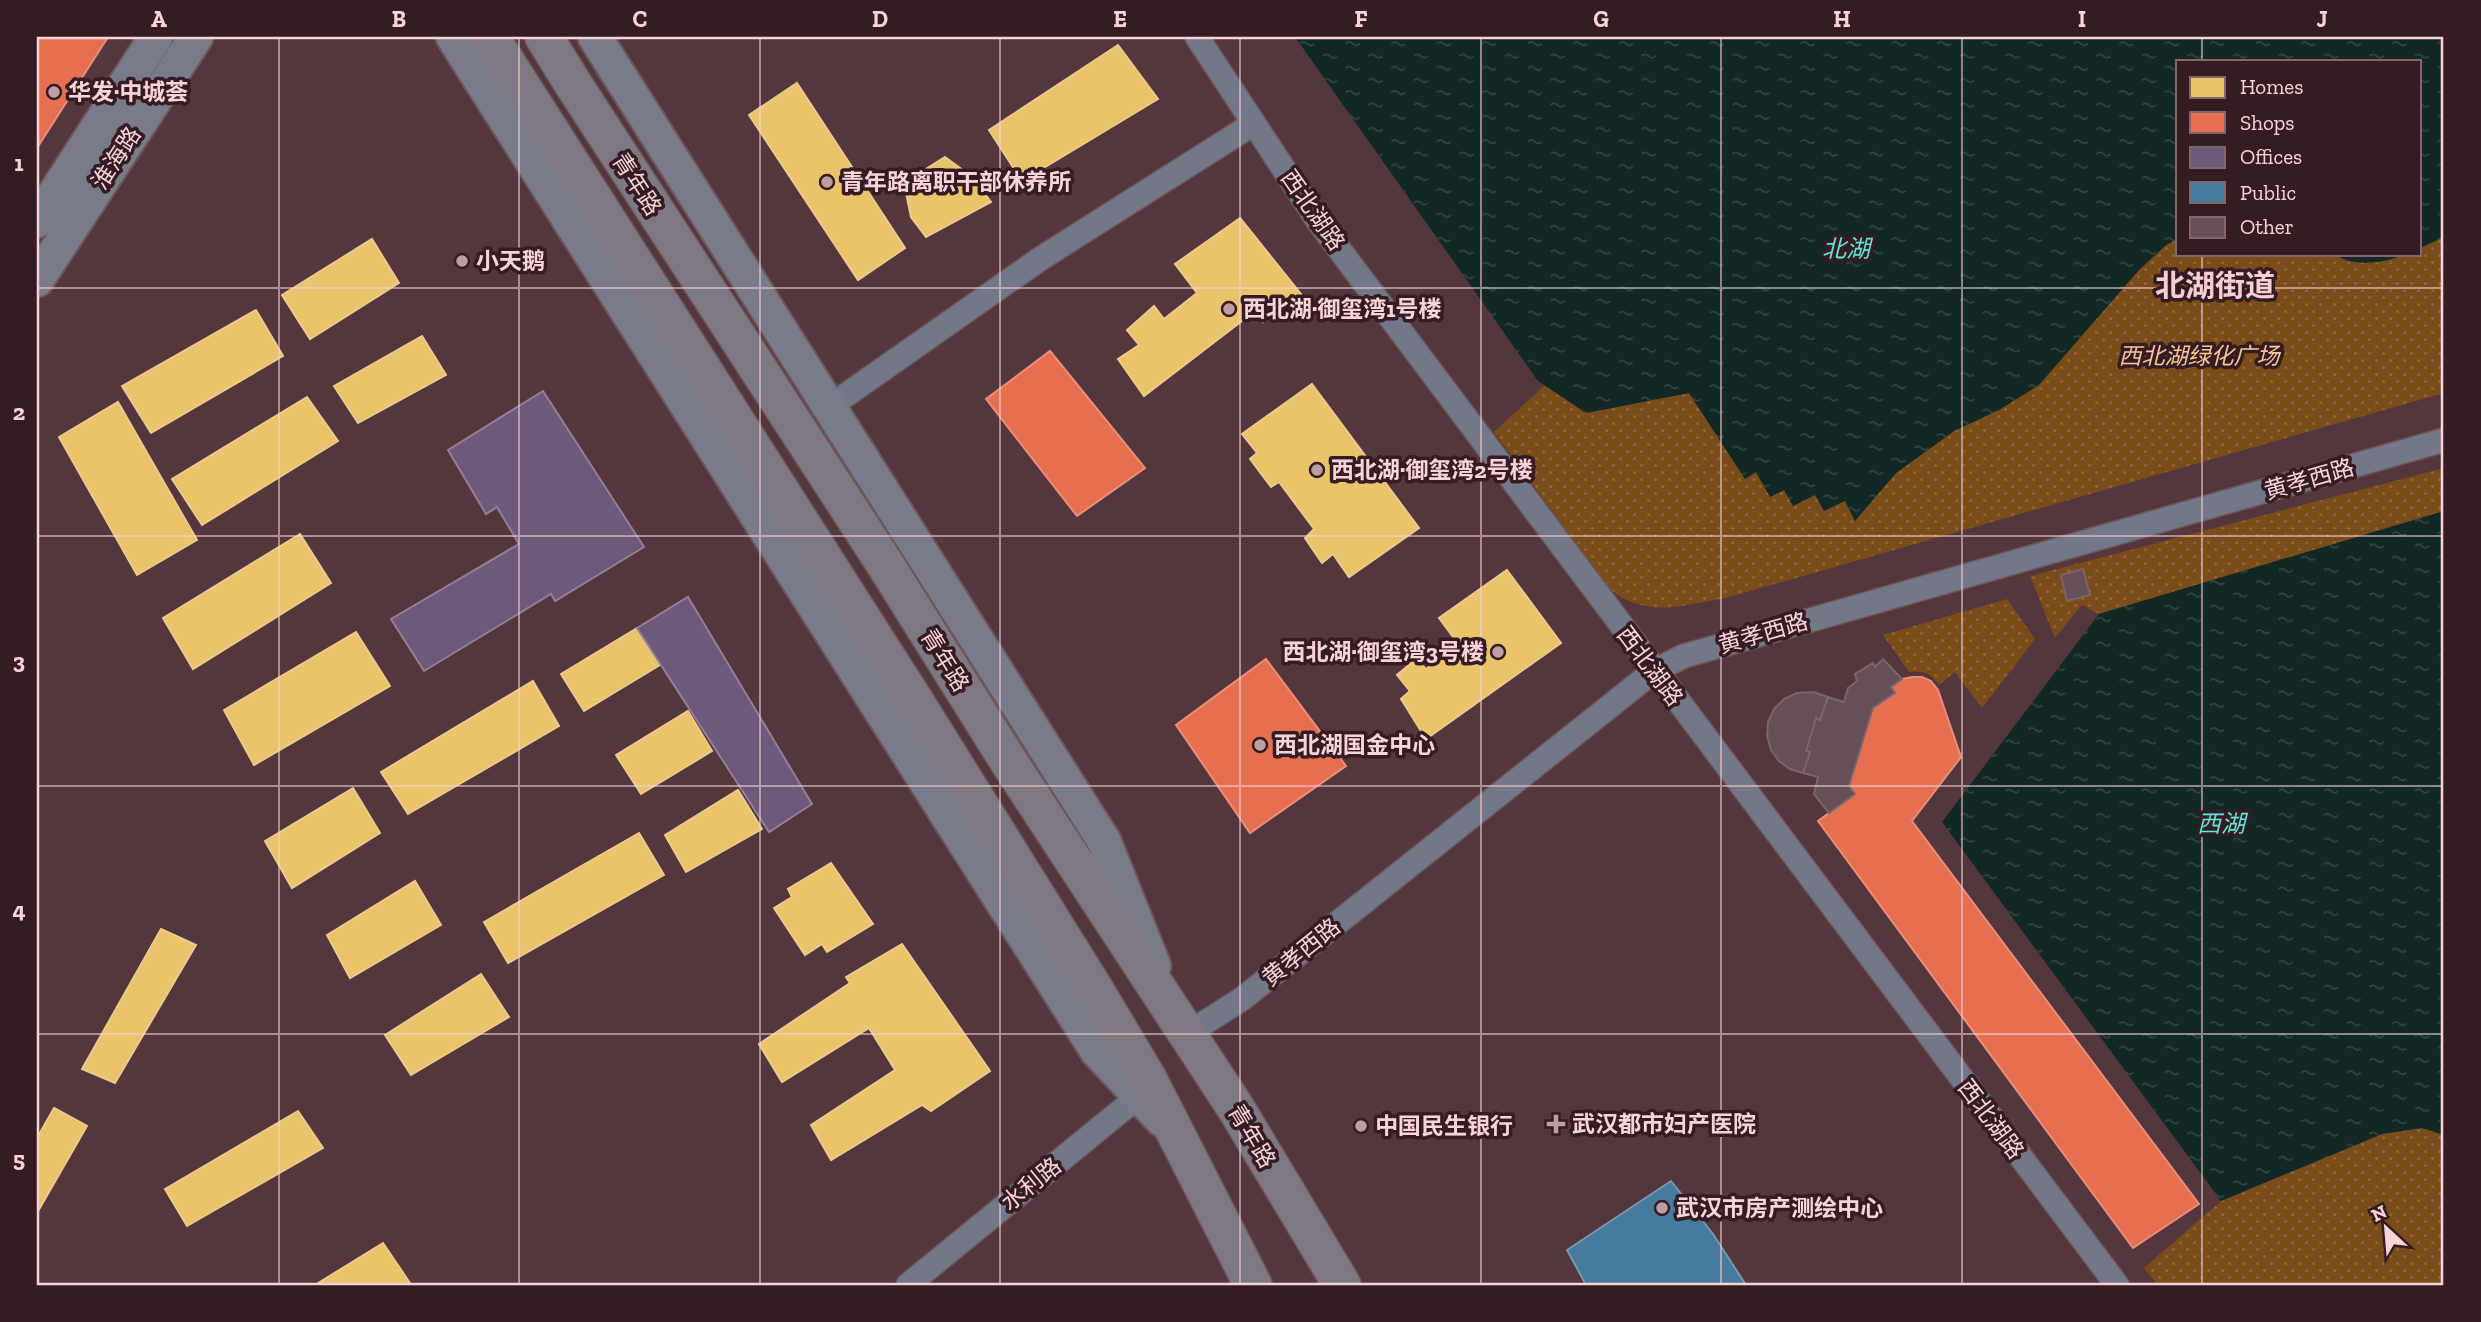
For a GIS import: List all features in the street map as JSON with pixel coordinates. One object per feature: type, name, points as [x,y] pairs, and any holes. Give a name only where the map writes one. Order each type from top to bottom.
[{"type":"main road","name":"淮海路","points":[[37,221],[156,37]]},
{"type":"main road","name":"淮海路","points":[[37,280],[196,37]]},
{"type":"main road","points":[[453,37],[1097,1051],[1144,1087]]},
{"type":"main road","name":"青年路","points":[[479,37],[500,52],[922,711],[1144,1087],[1185,1149],[1253,1285]]},
{"type":"main road","name":"青年路","points":[[544,37],[1237,1110],[1342,1285]]},
{"type":"main road","points":[[595,37],[1104,841],[1180,1024]]},
{"type":"main road","points":[[1237,1110],[1312,1285]]},
{"type":"main road","points":[[1185,1149],[1271,1285]]},
{"type":"street","name":"西北湖路","points":[[1197,37],[1318,221],[2117,1285]]},
{"type":"street","points":[[829,407],[1040,259],[1253,124]]},
{"type":"street","name":"黄孝西路","points":[[1180,1024],[1242,999],[1654,671],[1684,656],[2444,440]]},
{"type":"street","name":"水利路","points":[[908,1285],[1144,1087]]},
{"type":"green space","name":"西北湖绿化广场","points":[[2444,237],[2444,393],[1726,598],[1681,606],[1651,607],[1623,598],[1610,589],[1494,432],[1545,385],[1586,413],[1689,393],[1745,479],[1756,472],[1770,496],[1784,490],[1845,501],[1855,520],[1896,473],[1954,431],[1999,410],[2088,326],[2139,270],[2166,245],[2176,240],[2176,256],[2338,256],[2352,262],[2422,256],[2422,247]]},
{"type":"green space","points":[[2444,468],[2444,511],[2099,614],[2082,605],[2055,638],[2030,576]]},
{"type":"green space","points":[[2007,599],[2035,639],[1982,708],[1955,672],[1939,685],[1926,674],[1909,672],[1883,635]]},
{"type":"green space","points":[[2422,1127],[2444,1135],[2444,1285],[2157,1285],[2144,1268],[2221,1201],[2382,1134]]},
{"type":"water","name":"北湖","points":[[1295,37],[2444,37],[2444,237],[2422,247],[2422,60],[2176,60],[2176,240],[2166,245],[2139,270],[2039,385],[1999,410],[1954,431],[1896,473],[1855,521],[1845,501],[1824,511],[1815,495],[1793,506],[1784,490],[1770,497],[1756,472],[1745,479],[1689,393],[1586,413],[1538,381]]},
{"type":"water","points":[[2339,256],[2400,256],[2370,263]]},
{"type":"water","name":"西湖","points":[[2444,511],[2444,1135],[2422,1128],[2382,1134],[2221,1201],[1942,822],[2099,614]]},
{"type":"building: Homes","points":[[1118,45],[1158,99],[1022,181],[989,130]]},
{"type":"building: Homes","name":"青年路离职干部休养所","points":[[797,83],[905,248],[858,280],[749,115]]},
{"type":"building: Homes","points":[[945,157],[971,176],[991,202],[926,237],[911,217],[904,183]]},
{"type":"building: Homes","name":"西北湖·御玺湾1号楼","points":[[1240,218],[1301,294],[1263,322],[1255,311],[1144,396],[1118,359],[1139,345],[1127,330],[1154,306],[1164,319],[1197,293],[1175,264]]},
{"type":"building: Homes","points":[[372,239],[399,283],[310,339],[282,295]]},
{"type":"building: Homes","points":[[256,310],[283,356],[151,433],[122,386]]},
{"type":"building: Homes","points":[[422,336],[446,375],[358,423],[334,386]]},
{"type":"building: Homes","name":"西北湖·御玺湾2号楼","points":[[1312,384],[1419,528],[1349,577],[1333,554],[1322,563],[1305,538],[1314,529],[1279,482],[1271,487],[1250,459],[1257,453],[1242,434]]},
{"type":"building: Homes","points":[[307,397],[338,441],[202,525],[172,479]]},
{"type":"building: Homes","points":[[118,402],[197,540],[137,575],[59,437]]},
{"type":"building: Homes","points":[[300,534],[331,583],[193,669],[163,618]]},
{"type":"building: Homes","name":"西北湖·御玺湾3号楼","points":[[1507,570],[1561,643],[1426,739],[1401,699],[1410,691],[1397,675],[1416,659],[1426,669],[1459,645],[1439,618]]},
{"type":"building: Homes","points":[[637,628],[660,665],[584,711],[561,674]]},
{"type":"building: Homes","points":[[356,632],[390,686],[254,765],[224,710]]},
{"type":"building: Homes","points":[[533,681],[559,726],[408,814],[381,772]]},
{"type":"building: Homes","points":[[688,711],[712,751],[641,794],[616,755]]},
{"type":"building: Homes","points":[[353,788],[380,833],[292,888],[265,841]]},
{"type":"building: Homes","points":[[738,790],[762,829],[686,872],[665,835]]},
{"type":"building: Homes","points":[[639,833],[664,875],[508,963],[484,922]]},
{"type":"building: Homes","points":[[831,863],[873,924],[827,952],[822,944],[805,955],[774,908],[792,897],[788,889]]},
{"type":"building: Homes","points":[[415,881],[441,925],[350,978],[327,935]]},
{"type":"building: Homes","points":[[161,929],[196,945],[115,1083],[82,1069]]},
{"type":"building: Homes","points":[[902,944],[990,1071],[931,1111],[922,1105],[831,1160],[811,1125],[895,1070],[869,1028],[782,1082],[759,1044],[850,983],[846,977]]},
{"type":"building: Homes","points":[[481,974],[509,1017],[411,1075],[385,1035]]},
{"type":"building: Homes","points":[[54,1108],[87,1126],[37,1213],[37,1138]]},
{"type":"building: Homes","points":[[298,1111],[323,1148],[187,1226],[165,1189]]},
{"type":"building: Homes","points":[[383,1243],[410,1283],[315,1285]]},
{"type":"building: Shops","name":"华发·中城荟","points":[[37,37],[108,37],[37,148]]},
{"type":"building: Shops","points":[[1050,351],[1145,468],[1077,516],[986,399]]},
{"type":"building: Shops","name":"西北湖国金中心","points":[[1266,659],[1346,766],[1250,833],[1176,725]]},
{"type":"building: Shops","points":[[1913,677],[1931,681],[1938,690],[1961,757],[1912,821],[2199,1204],[2133,1248],[1818,821],[1855,794],[1849,786],[1873,708],[1895,693],[1891,687],[1902,679]]},
{"type":"building: Offices","points":[[543,391],[644,547],[555,601],[551,594],[424,671],[391,619],[519,544],[497,507],[486,514],[448,450]]},
{"type":"building: Offices","points":[[688,597],[812,804],[769,832],[637,628]]},
{"type":"building: Public","name":"武汉市房产测绘中心","points":[[1671,1181],[1713,1234],[1746,1285],[1586,1285],[1567,1250]]},
{"type":"building: Other","points":[[2083,569],[2090,595],[2067,601],[2061,575]]},
{"type":"building: Other","points":[[1883,659],[1902,679],[1891,687],[1895,693],[1873,708],[1849,786],[1855,794],[1829,813],[1814,794],[1818,777],[1803,773],[1810,752],[1806,751],[1816,718],[1820,720],[1828,697],[1844,702],[1848,688],[1857,681],[1855,674],[1873,663],[1875,667]]},
{"type":"building: Other","points":[[1813,692],[1828,697],[1820,720],[1816,718],[1806,751],[1810,752],[1803,773],[1790,769],[1779,761],[1771,750],[1767,736],[1768,722],[1774,709],[1784,699],[1797,693]]},
{"type":"place","name":"华发·中城荟","points":[[54,92]]},
{"type":"place","name":"青年路离职干部休养所","points":[[827,182]]},
{"type":"place","name":"小天鹅","points":[[462,261]]},
{"type":"place","name":"西北湖·御玺湾1号楼","points":[[1229,309]]},
{"type":"place","name":"西北湖·御玺湾2号楼","points":[[1317,470]]},
{"type":"place","name":"西北湖·御玺湾3号楼","points":[[1498,652]]},
{"type":"place","name":"西北湖国金中心","points":[[1260,745]]},
{"type":"place","name":"武汉都市妇产医院","points":[[1556,1124]]},
{"type":"place","name":"中国民生银行","points":[[1361,1126]]},
{"type":"place","name":"武汉市房产测绘中心","points":[[1662,1208]]},
{"type":"district","name":"北湖街道","points":[[2215,286]]}]
